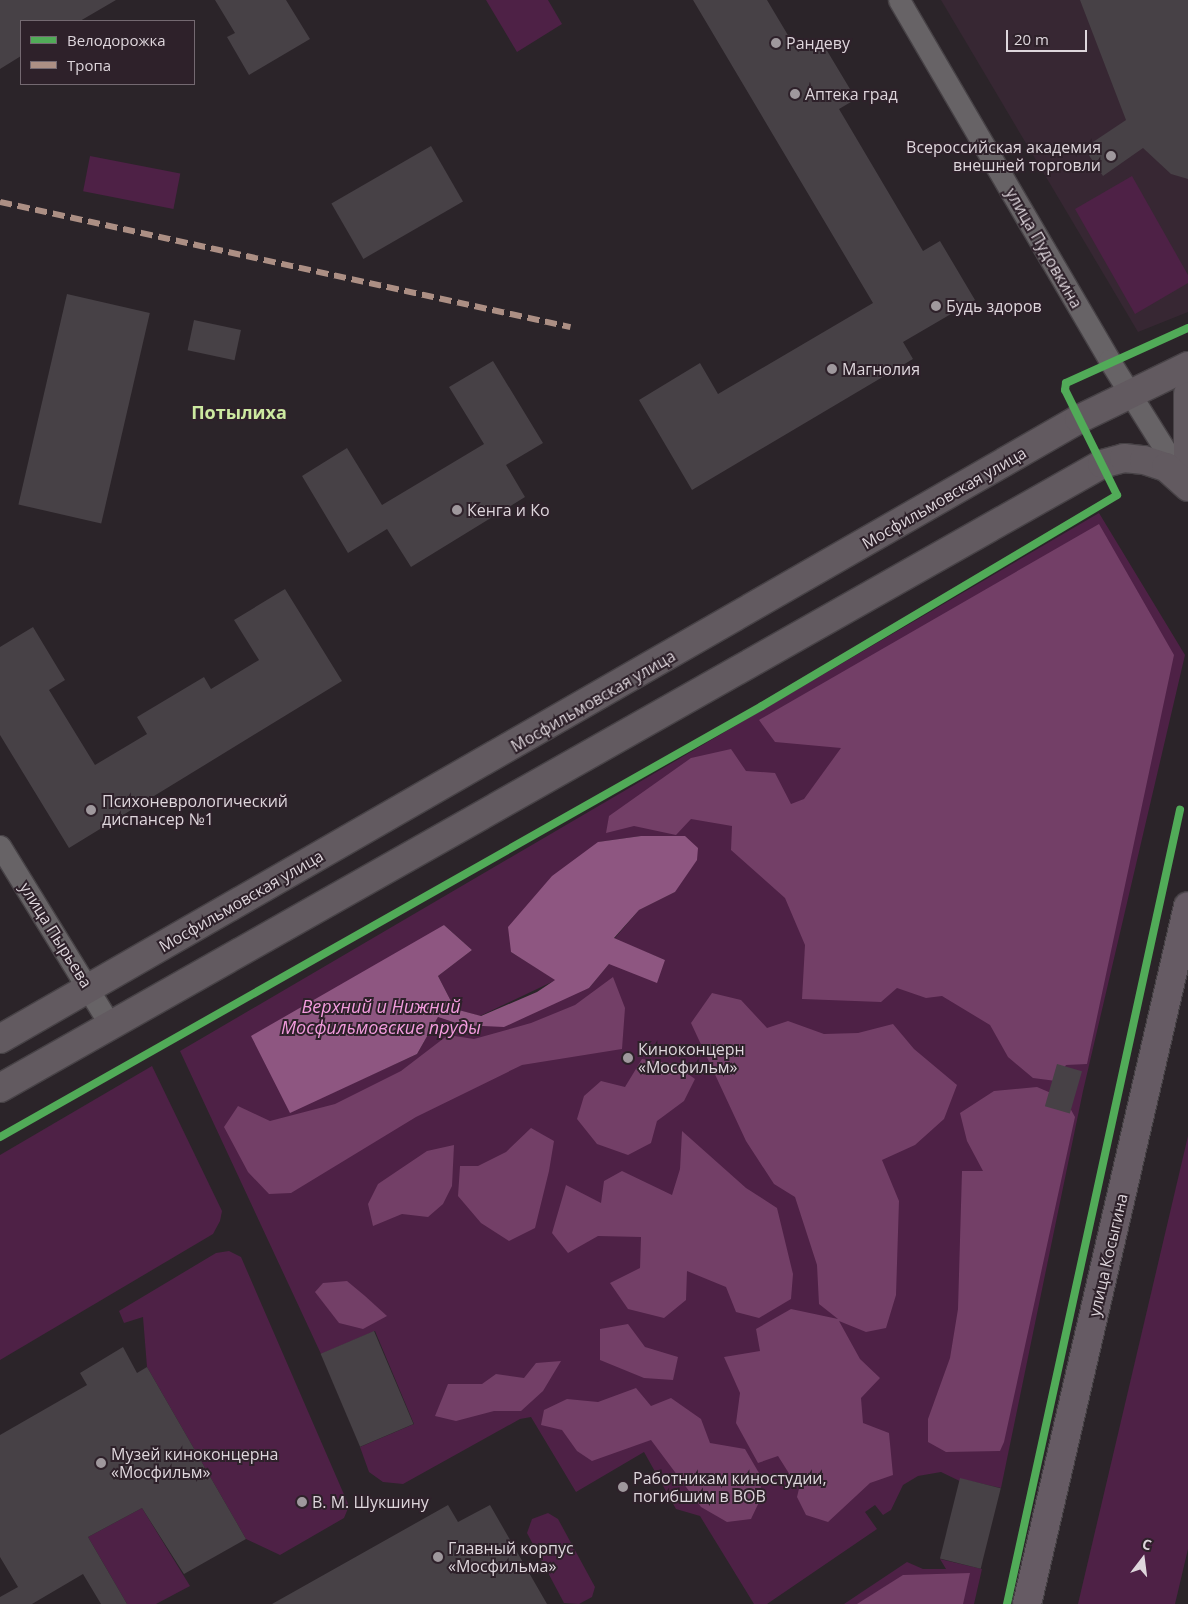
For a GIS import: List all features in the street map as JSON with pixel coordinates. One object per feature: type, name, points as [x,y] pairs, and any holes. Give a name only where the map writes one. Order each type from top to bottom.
[{"type":"main road","name":"Мосфильмовская улица","points":[[0,1039],[1128,392],[1188,366]]},
{"type":"main road","points":[[1188,394],[1188,476]]},
{"type":"main road","points":[[0,1088],[1102,464],[1124,458],[1144,460],[1166,467],[1188,486]]},
{"type":"main road","name":"улица Косыгина","points":[[1028,1604],[1188,906]]},
{"type":"street","name":"улица Пудовкина","points":[[899,0],[1128,392],[1188,486]]},
{"type":"street","name":"улица Пырьева","points":[[0,846],[110,1025]]},
{"type":"shaded area","points":[[486,0],[548,0],[562,24],[517,52]]},
{"type":"shaded area","name":"Всероссийская академия внешней торговли","points":[[941,0],[1188,0],[1188,312],[1138,332]]},
{"type":"shaded area","points":[[90,156],[180,174],[173,209],[83,191]]},
{"type":"shaded area","points":[[1132,176],[1188,275],[1188,283],[1135,314],[1075,209]]},
{"type":"shaded area","name":"Киноконцерн «Мосфильм»","points":[[1099,513],[1185,655],[1083,1091],[1001,1488],[961,1479],[968,1485],[941,1472],[918,1476],[903,1485],[891,1510],[883,1515],[875,1505],[865,1512],[877,1529],[767,1604],[754,1604],[700,1516],[676,1509],[644,1452],[576,1492],[531,1417],[520,1419],[403,1484],[383,1482],[369,1472],[360,1447],[414,1424],[375,1331],[321,1354],[180,1051]],"holes":[[[641,836],[685,836],[675,892],[639,910],[614,939],[665,960],[609,964],[589,988],[462,1025],[438,1017],[417,1054],[290,1112],[444,925],[472,950],[438,976],[455,1009],[480,1016],[556,980],[511,952],[599,842]]]},
{"type":"shaded area","points":[[1099,524],[1174,655],[1087,1064],[1066,1065],[1056,1081],[1033,1078],[1008,1057],[990,1025],[942,996],[926,998],[897,988],[881,1002],[802,999],[805,945],[785,898],[731,850],[732,826],[691,819],[676,835],[634,826],[606,833],[609,816],[691,758],[731,749],[746,771],[775,773],[791,804],[804,799],[841,748],[775,742],[759,720]]},
{"type":"shaded area","points":[[613,977],[625,1008],[622,1049],[522,1065],[416,1117],[291,1193],[269,1194],[248,1172],[224,1127],[238,1106],[270,1121],[335,1104],[401,1071],[448,1035],[474,1039],[531,1023],[575,1005]]},
{"type":"shaded area","points":[[712,993],[741,1000],[767,1028],[788,1021],[824,1034],[858,1033],[893,1024],[914,1049],[957,1085],[944,1119],[915,1145],[882,1160],[899,1201],[896,1295],[886,1328],[866,1332],[839,1321],[860,1359],[880,1378],[861,1398],[863,1423],[889,1433],[893,1475],[870,1483],[828,1522],[806,1515],[797,1497],[802,1476],[790,1475],[778,1456],[758,1463],[736,1423],[740,1393],[724,1357],[760,1351],[756,1329],[791,1309],[838,1319],[819,1304],[817,1265],[795,1197],[774,1184],[746,1141],[691,1023]]},
{"type":"shaded area","points":[[642,1059],[674,1064],[695,1079],[684,1101],[657,1121],[651,1143],[628,1155],[597,1144],[577,1119],[584,1096],[601,1081],[625,1087]]},
{"type":"shaded area","points":[[152,1066],[222,1211],[220,1221],[213,1234],[0,1360],[0,1155]]},
{"type":"shaded area","points":[[1037,1087],[1065,1099],[1075,1117],[1004,1442],[1000,1451],[946,1452],[928,1442],[928,1419],[950,1358],[958,1309],[962,1171],[983,1171],[967,1141],[960,1113],[994,1091]]},
{"type":"shaded area","points":[[531,1128],[554,1141],[549,1171],[535,1228],[509,1241],[481,1223],[458,1196],[460,1166],[478,1166],[506,1152]]},
{"type":"shaded area","points":[[682,1131],[746,1188],[777,1208],[793,1274],[791,1299],[759,1318],[736,1312],[726,1287],[687,1271],[686,1300],[664,1318],[628,1309],[610,1283],[640,1268],[641,1237],[598,1236],[568,1253],[552,1233],[566,1185],[601,1203],[604,1181],[622,1171],[672,1195],[680,1169]]},
{"type":"shaded area","points":[[1188,1136],[1188,1549],[1175,1604],[1078,1604]]},
{"type":"shaded area","points":[[454,1145],[452,1186],[443,1204],[428,1217],[402,1214],[373,1226],[368,1204],[378,1184],[427,1151]]},
{"type":"shaded area","points":[[229,1251],[241,1257],[349,1506],[344,1518],[280,1555],[246,1539],[147,1367],[143,1317],[124,1323],[119,1311],[216,1253]]},
{"type":"shaded area","points":[[347,1281],[387,1316],[363,1329],[339,1323],[315,1292],[323,1283]]},
{"type":"shaded area","points":[[628,1324],[645,1347],[678,1357],[673,1380],[644,1378],[600,1360],[600,1329]]},
{"type":"shaded area","points":[[561,1361],[543,1391],[521,1411],[494,1411],[456,1421],[435,1416],[448,1384],[482,1384],[496,1374],[524,1378],[536,1363]]},
{"type":"shaded area","points":[[636,1388],[651,1406],[671,1398],[701,1419],[710,1443],[745,1449],[759,1473],[762,1496],[751,1519],[727,1522],[701,1507],[651,1440],[592,1461],[577,1451],[562,1430],[541,1425],[544,1410],[567,1399],[598,1402]]},
{"type":"shaded area","points":[[142,1508],[190,1586],[156,1604],[127,1604],[88,1537]]},
{"type":"shaded area","points":[[548,1513],[558,1519],[595,1587],[592,1597],[579,1604],[564,1603],[527,1533],[532,1519]]},
{"type":"shaded area","points":[[940,1559],[982,1569],[974,1604],[844,1604],[907,1562],[923,1569],[946,1569]]},
{"type":"shaded area","points":[[970,1573],[963,1604],[857,1604],[903,1575]]},
{"type":"water","name":"Верхний и Нижний Мосфильмовские пруды","points":[[641,836],[685,836],[698,848],[697,860],[675,892],[639,910],[614,938],[665,960],[657,983],[609,964],[589,988],[504,1027],[462,1025],[438,1017],[417,1054],[290,1113],[251,1036],[444,925],[472,950],[438,976],[455,1009],[481,1016],[537,992],[555,980],[511,952],[508,927],[552,876],[598,842]]},
{"type":"building","points":[[0,0],[116,0],[82,20],[20,20],[20,57],[0,69]]},
{"type":"building","points":[[215,0],[286,0],[310,39],[249,75],[227,37],[235,33]]},
{"type":"building","points":[[693,0],[767,0],[798,52],[820,39],[856,99],[839,109],[923,251],[940,241],[975,300],[903,342],[913,359],[692,490],[639,400],[700,363],[718,394],[873,303]]},
{"type":"building","points":[[1080,0],[1188,0],[1188,179],[1171,174],[1143,148],[1103,176],[1084,148],[1126,120]]},
{"type":"building","points":[[431,146],[463,201],[363,259],[331,204]]},
{"type":"building","points":[[67,294],[150,313],[101,524],[18,504]]},
{"type":"building","points":[[194,320],[241,330],[235,360],[188,350]]},
{"type":"building","points":[[493,361],[543,443],[506,465],[525,497],[411,567],[387,529],[348,553],[302,476],[347,448],[382,505],[484,444],[449,387]]},
{"type":"building","points":[[285,589],[342,681],[69,848],[0,735],[0,647],[33,627],[65,680],[49,690],[95,765],[147,734],[137,717],[204,677],[211,689],[259,660],[234,620]]},
{"type":"building","points":[[1057,1064],[1082,1071],[1070,1113],[1045,1106]]},
{"type":"building","points":[[374,1331],[413,1424],[360,1447],[321,1354]]},
{"type":"building","name":"Музей киноконцерна «Мосфильм»","points":[[123,1347],[137,1373],[147,1367],[246,1539],[184,1574],[142,1508],[88,1537],[127,1604],[101,1604],[83,1574],[32,1604],[0,1604],[0,1597],[18,1587],[0,1557],[0,1435],[87,1385],[80,1373]]},
{"type":"building","points":[[960,1478],[1001,1488],[981,1569],[940,1559]]},
{"type":"building","name":"Главный корпус «Мосфильма»","points":[[448,1505],[458,1522],[490,1505],[547,1604],[272,1604]]},
{"type":"marked path","points":[[0,202],[570,327]]},
{"type":"cycle path","points":[[0,1137],[762,706],[1117,495],[1065,390],[1066,383],[1188,328]]},
{"type":"cycle path","points":[[1007,1604],[1180,810]]},
{"type":"place","name":"Рандеву","points":[[776,43]]},
{"type":"place","name":"Аптека град","points":[[795,94]]},
{"type":"place","name":"Всероссийская академия внешней торговли","points":[[1111,156]]},
{"type":"place","name":"Будь здоров","points":[[936,306]]},
{"type":"place","name":"Магнолия","points":[[832,369]]},
{"type":"place","name":"Кенга и Ко","points":[[457,510]]},
{"type":"place","name":"Психоневрологический диспансер №1","points":[[91,810]]},
{"type":"place","name":"Киноконцерн «Мосфильм»","points":[[628,1058]]},
{"type":"place","name":"Музей киноконцерна «Мосфильм»","points":[[101,1463]]},
{"type":"place","name":"Работникам киностудии, погибшим в ВОВ","points":[[623,1487]]},
{"type":"place","name":"В. М. Шукшину","points":[[302,1502]]},
{"type":"place","name":"Главный корпус «Мосфильма»","points":[[438,1557]]},
{"type":"district","name":"Потылиха","points":[[239,412]]}]
